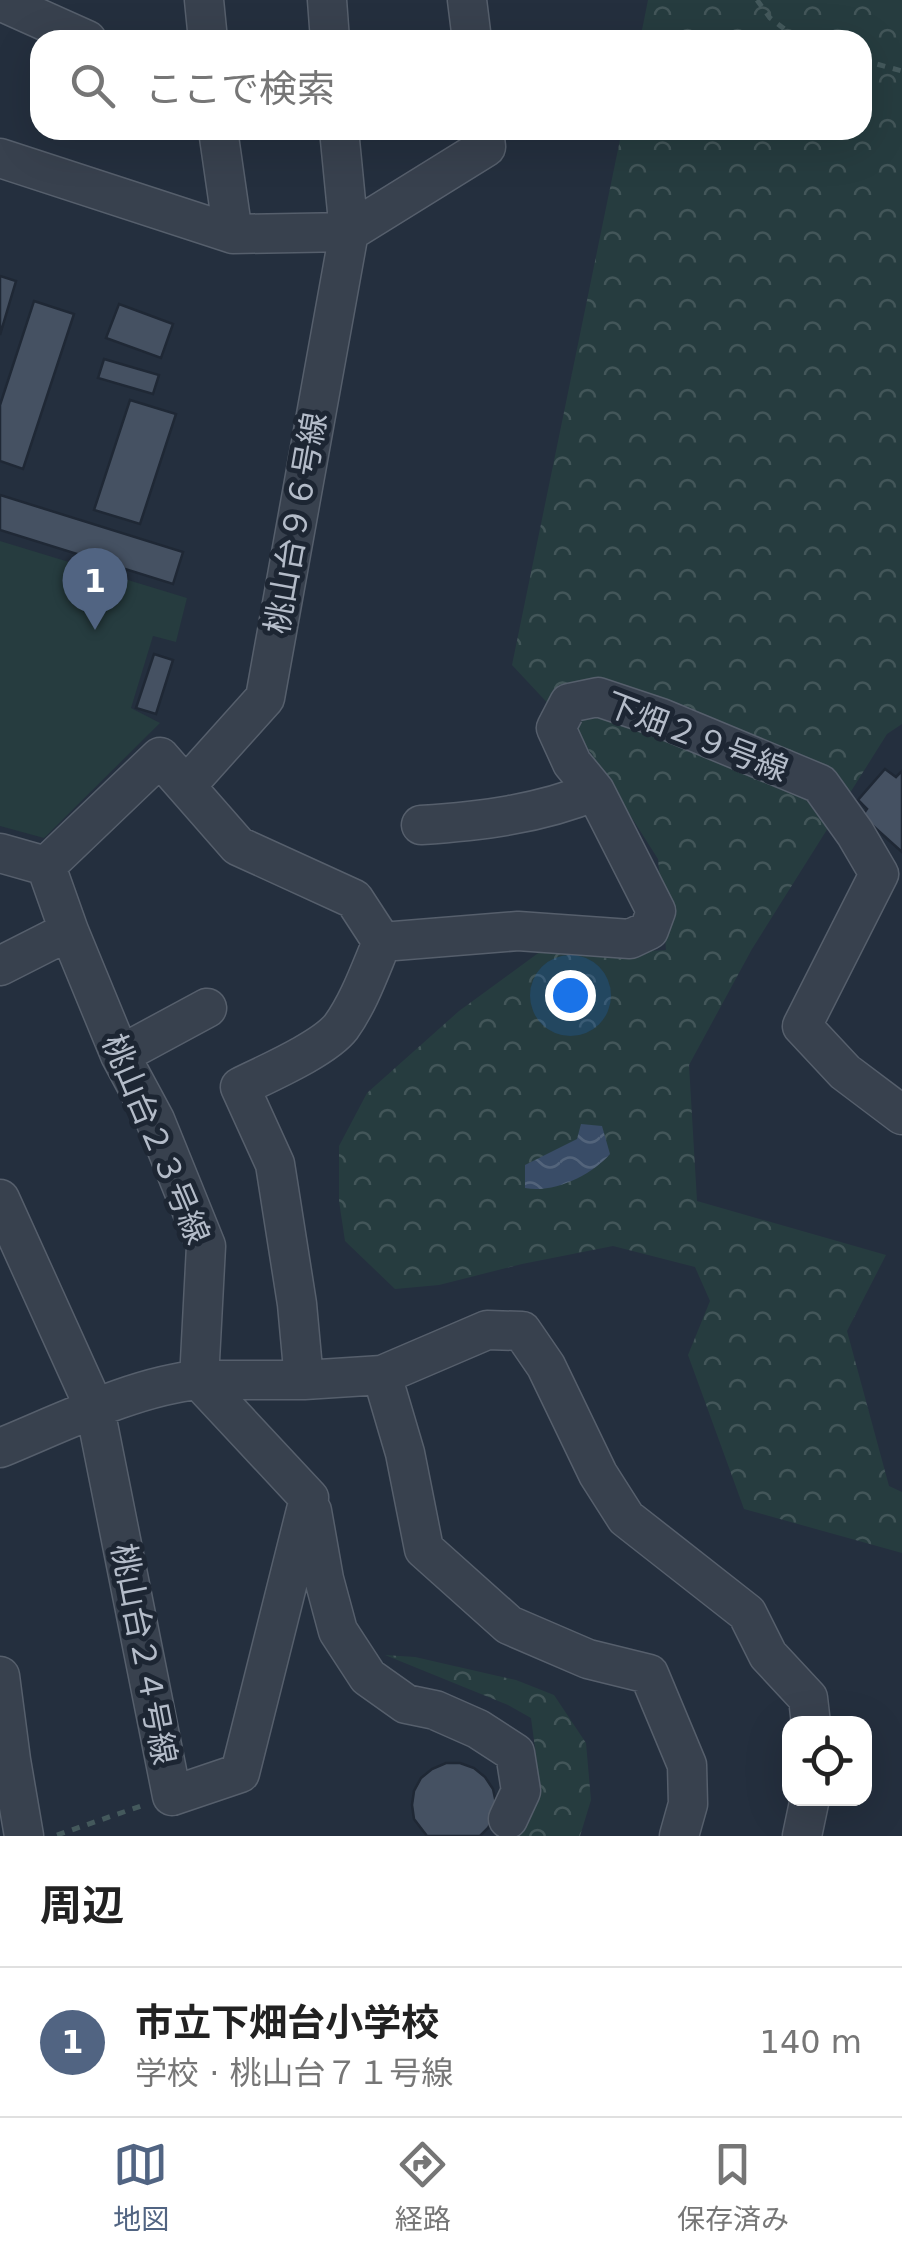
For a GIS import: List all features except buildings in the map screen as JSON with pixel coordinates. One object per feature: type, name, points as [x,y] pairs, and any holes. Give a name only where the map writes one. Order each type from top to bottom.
[{"type":"street","points":[[204,0],[207,30]]},
{"type":"street","points":[[326,0],[329,30]]},
{"type":"street","points":[[467,0],[471,30]]},
{"type":"street","points":[[0,1],[65,30]]},
{"type":"street","points":[[219,140],[233,234]]},
{"type":"street","name":"桃山台９６号線","points":[[186,786],[265,698],[348,232],[340,140]]},
{"type":"street","points":[[0,158],[233,234],[348,232],[486,147],[485,140]]},
{"type":"street","name":"下畑２９号線","points":[[382,942],[518,931],[630,939],[649,930],[656,911],[595,792],[572,763],[556,728],[569,703],[598,697],[661,718],[820,784],[891,879],[802,1026],[845,1072],[902,1114]]},
{"type":"street","points":[[0,853],[46,866],[160,757],[238,846],[354,899],[382,942],[339,1029],[305,1054],[240,1086],[275,1164],[297,1304],[304,1380]]},
{"type":"street","points":[[422,825],[496,818],[564,804],[595,792]]},
{"type":"street","name":"桃山台２３号線","points":[[46,866],[120,1055],[155,1120],[206,1246],[200,1380]]},
{"type":"street","points":[[0,966],[69,932]]},
{"type":"street","points":[[120,1055],[207,1008]]},
{"type":"street","name":"桃山台２４号線","points":[[0,1199],[95,1409],[172,1796],[240,1773],[310,1498]]},
{"type":"street","points":[[0,1448],[174,1382],[382,1375],[488,1330],[522,1331],[546,1366],[598,1474],[626,1518],[746,1614],[768,1655],[808,1698],[810,1716]]},
{"type":"street","points":[[382,1375],[405,1453],[424,1549],[509,1625],[588,1659],[649,1674],[687,1765],[688,1804],[679,1836]]},
{"type":"street","points":[[200,1380],[310,1498],[338,1631],[368,1676],[406,1704],[436,1710],[478,1729],[514,1754],[521,1791],[508,1819]]},
{"type":"street","points":[[0,1676],[24,1836]]},
{"type":"street","points":[[802,1836],[808,1806]]},
{"type":"path","points":[[757,0],[770,18],[786,30]]},
{"type":"path","points":[[872,62],[902,70]]},
{"type":"path","points":[[54,1836],[172,1796]]},
{"type":"green space","points":[[648,0],[902,0],[902,724],[887,734],[752,949],[689,1065],[697,1201],[886,1255],[847,1331],[889,1486],[902,1492],[902,1553],[744,1509],[688,1355],[710,1301],[695,1267],[613,1246],[439,1285],[395,1289],[345,1241],[339,1201],[339,1146],[367,1093],[459,1011],[541,951],[589,954],[666,950],[658,859],[583,741],[512,665],[620,140],[872,140],[872,30],[642,30]]},
{"type":"green space","points":[[0,541],[187,598],[176,642],[153,636],[131,708],[160,723],[44,838],[0,826]]},
{"type":"green space","points":[[385,1655],[415,1657],[516,1680],[554,1695],[586,1743],[591,1800],[580,1836],[513,1836],[522,1822],[537,1763],[531,1718]]},
{"type":"water","points":[[581,1124],[602,1126],[610,1154],[571,1181],[548,1188],[525,1188],[525,1165],[577,1139]]},
{"type":"place","name":"市立下畑台小学校","points":[[95,630]]}]
